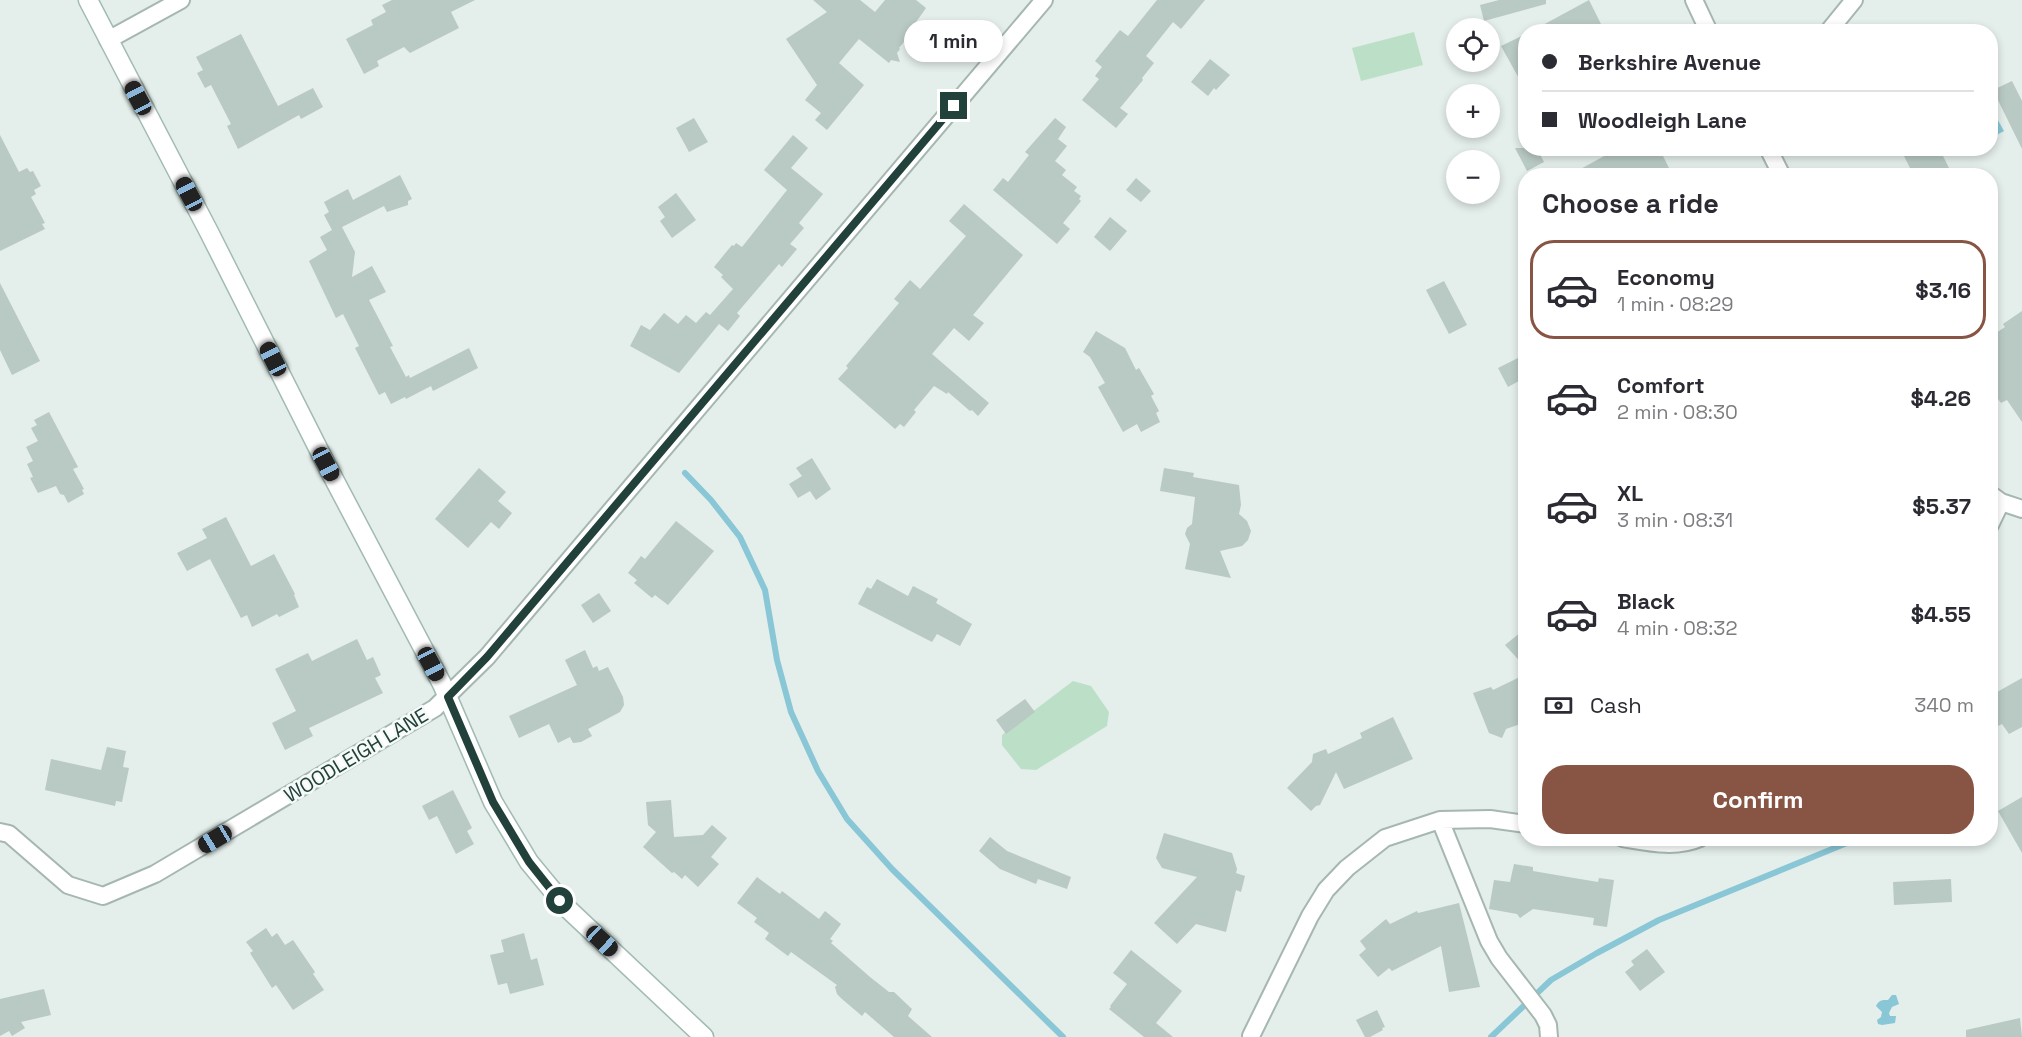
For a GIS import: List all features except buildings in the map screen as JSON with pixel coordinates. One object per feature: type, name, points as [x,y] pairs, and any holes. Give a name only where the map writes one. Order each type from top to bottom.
[{"type":"street","points":[[87,0],[448,697],[493,802],[529,862],[567,908],[704,1037]]},
{"type":"street","points":[[108,40],[181,0]]},
{"type":"street","name":"WOODLEIGH LANE","points":[[0,832],[9,834],[68,885],[103,896],[155,874],[435,708],[487,657],[1044,0]]},
{"type":"street","points":[[1694,0],[1705,24]]},
{"type":"street","points":[[1834,24],[1854,0]]},
{"type":"street","points":[[1998,499],[2022,509]]},
{"type":"street","points":[[1251,1036],[1310,916],[1326,890],[1347,868],[1385,838],[1440,820],[1490,819],[1518,823]]},
{"type":"street","points":[[1440,820],[1489,941],[1499,958],[1538,1008],[1548,1025],[1549,1037]]},
{"type":"green space","points":[[1414,32],[1423,65],[1361,81],[1352,48]]},
{"type":"green space","points":[[1073,681],[1091,686],[1109,712],[1107,726],[1036,770],[1021,769],[1002,745],[1002,735]]},
{"type":"water","points":[[1998,120],[2004,131],[1998,134]]},
{"type":"water","points":[[1892,995],[1896,995],[1899,1004],[1892,1007],[1889,1013],[1890,1016],[1896,1016],[1895,1023],[1878,1024],[1877,1020],[1881,1017],[1882,1012],[1876,1006],[1881,1001],[1888,1000]]},
{"type":"waterway","points":[[685,473],[711,500],[740,537],[765,590],[777,660],[791,712],[818,771],[847,819],[892,869],[1063,1037]]},
{"type":"waterway","points":[[1491,1037],[1551,980],[1597,953],[1659,920],[1839,846]]},
{"type":"route","points":[[560,901],[529,862],[493,802],[448,697],[487,657],[954,106]]}]
